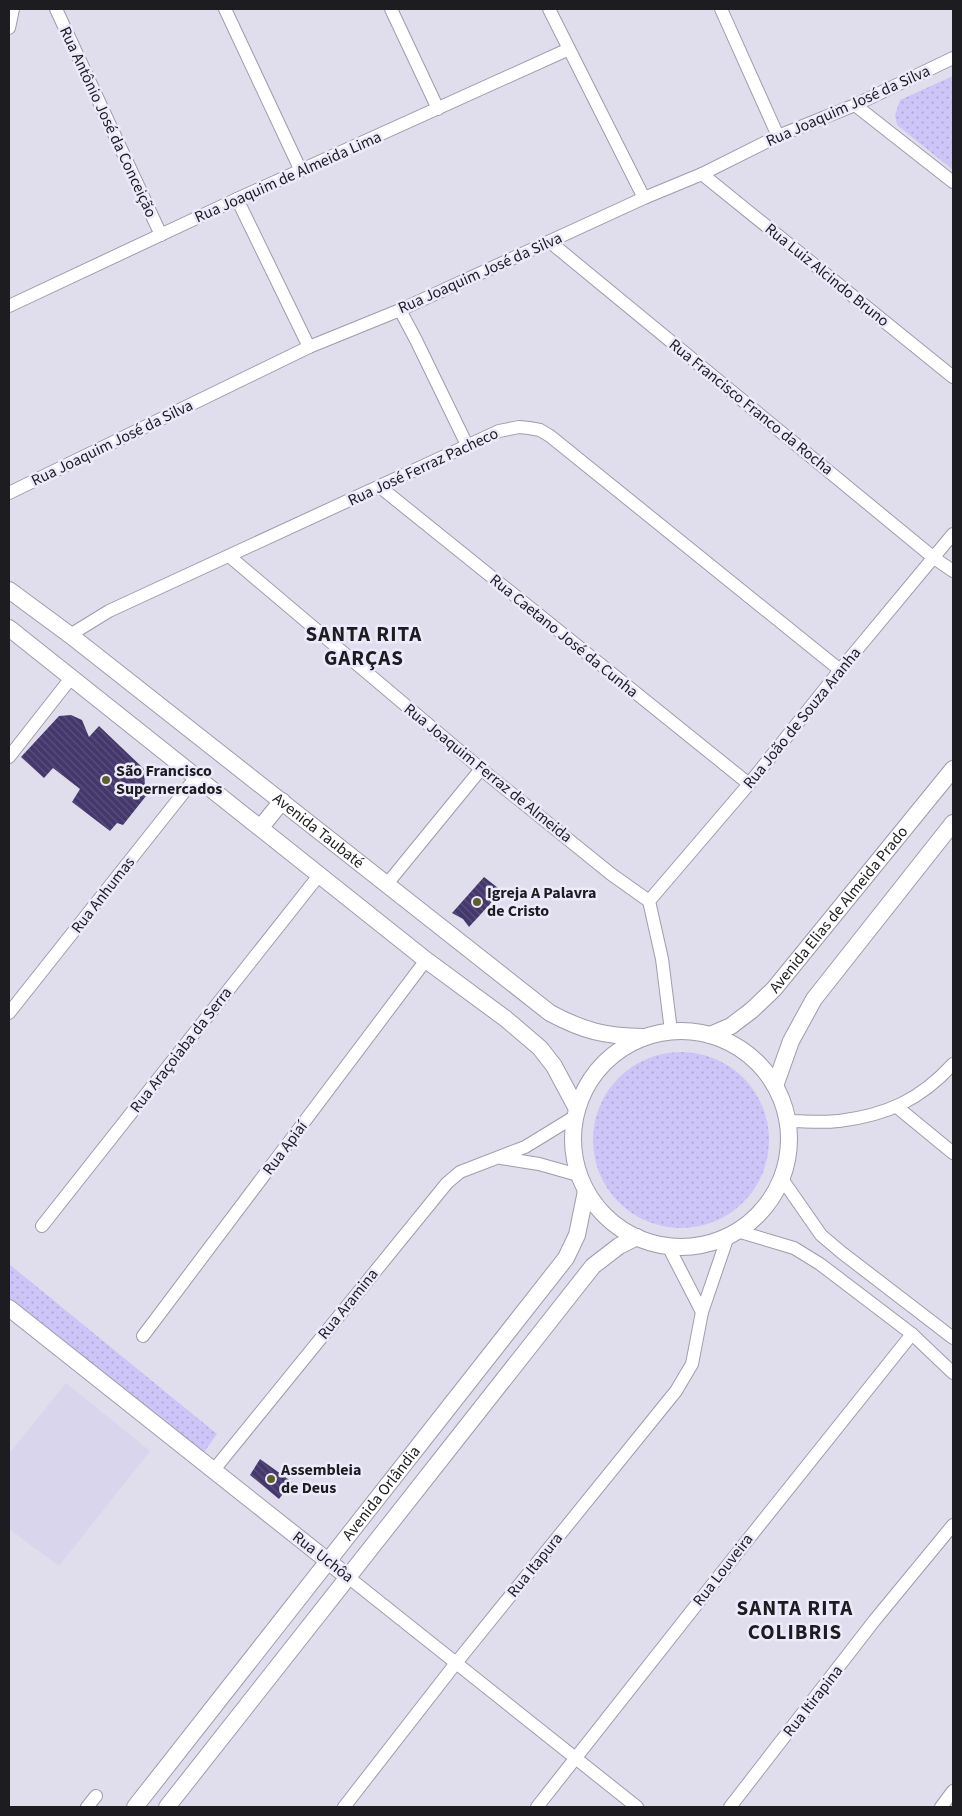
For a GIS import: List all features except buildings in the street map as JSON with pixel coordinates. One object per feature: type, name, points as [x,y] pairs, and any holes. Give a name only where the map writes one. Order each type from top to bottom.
[{"type":"street","points":[[9,28],[14,9]]},
{"type":"street","name":"Rua Antônio José da Conceição","points":[[56,9],[161,235]]},
{"type":"street","points":[[225,9],[301,172]]},
{"type":"street","points":[[392,9],[438,109]]},
{"type":"street","points":[[549,9],[644,198]]},
{"type":"street","points":[[721,9],[778,136]]},
{"type":"street","name":"Rua Joaquim de Almeida Lima","points":[[9,306],[237,199],[301,172],[569,49]]},
{"type":"street","name":"Rua Joaquim José da Silva","points":[[9,493],[309,347],[400,310],[644,198],[702,174],[778,136],[855,105],[953,58]]},
{"type":"street","points":[[855,105],[953,182]]},
{"type":"street","name":"Rua Luiz Alcindo Bruno","points":[[702,174],[953,377]]},
{"type":"street","points":[[237,199],[309,347]]},
{"type":"street","name":"Rua Francisco Franco da Rocha","points":[[550,242],[934,558],[953,571]]},
{"type":"street","points":[[400,310],[467,445]]},
{"type":"street","name":"Rua José Ferraz Pacheco","points":[[70,635],[110,611],[467,445],[499,431],[519,427],[540,430],[840,670]]},
{"type":"street","name":"Rua Caetano José da Cunha","points":[[380,487],[748,784]]},
{"type":"street","name":"Rua João de Souza Aranha","points":[[649,902],[953,534]]},
{"type":"street","name":"Rua Joaquim Ferraz de Almeida","points":[[229,556],[481,769],[611,874],[649,902]]},
{"type":"street","name":"Avenida Taubaté","points":[[9,590],[70,635],[550,1013],[574,1025],[595,1032],[615,1036],[643,1037]]},
{"type":"street","name":"Avenida Taubaté","points":[[9,628],[426,960],[506,1019],[540,1048],[554,1066],[575,1113]]},
{"type":"street","points":[[9,757],[70,678]]},
{"type":"street","points":[[387,884],[481,769]]},
{"type":"street","name":"Avenida Elias de Almeida Prado","points":[[710,1035],[732,1026],[774,989],[953,769]]},
{"type":"street","name":"Rua Anhumas","points":[[9,1013],[196,777]]},
{"type":"street","points":[[261,827],[282,802]]},
{"type":"street","points":[[775,1086],[791,1041],[814,999],[953,823]]},
{"type":"street","name":"Rua Araçoiaba da Serra","points":[[42,1226],[320,874]]},
{"type":"street","points":[[649,902],[662,959],[671,1031]]},
{"type":"street","name":"Rua Apiaí","points":[[143,1336],[426,960]]},
{"type":"street","points":[[671,1031],[710,1035],[724,1039],[746,1052],[766,1071],[775,1086],[788,1121],[789,1148],[782,1179],[775,1193],[758,1215],[732,1235],[700,1245],[668,1246],[623,1231],[609,1220],[586,1191],[578,1175],[573,1149],[575,1113],[580,1099],[594,1074],[615,1052],[643,1037],[671,1031]]},
{"type":"street","points":[[788,1121],[837,1121],[897,1107],[916,1097],[939,1080],[953,1064]]},
{"type":"street","points":[[897,1107],[953,1153]]},
{"type":"street","name":"Rua Aramina","points":[[213,1471],[447,1183],[460,1172],[533,1142],[575,1113]]},
{"type":"street","name":"Rua Aramina","points":[[498,1158],[539,1164],[578,1175]]},
{"type":"street","points":[[782,1179],[821,1235],[840,1252],[953,1338]]},
{"type":"street","name":"Avenida Orlândia","points":[[135,1807],[566,1258],[577,1234],[586,1191]]},
{"type":"street","points":[[732,1235],[794,1248],[820,1264],[912,1334],[953,1373]]},
{"type":"street","name":"Rua Itapura","points":[[344,1807],[456,1663],[676,1390],[692,1364],[702,1312],[732,1235]]},
{"type":"street","name":"Avenida Orlândia","points":[[167,1807],[594,1266],[614,1249],[637,1237]]},
{"type":"street","points":[[668,1246],[702,1312]]},
{"type":"street","name":"Rua Uchôa","points":[[9,1308],[637,1807]]},
{"type":"street","name":"Rua Louveira","points":[[537,1807],[742,1546],[912,1334]]},
{"type":"street","name":"Rua Itirapina","points":[[730,1807],[874,1621],[953,1525]]},
{"type":"street","points":[[941,1807],[953,1791]]},
{"type":"street","points":[[87,1807],[96,1796]]},
{"type":"shaded area","points":[[953,76],[953,170],[897,125],[895,115],[900,100]]},
{"type":"shaded area","points":[[690,1052],[715,1058],[723,1062],[749,1084],[763,1106],[768,1123],[768,1157],[763,1174],[749,1196],[737,1208],[715,1222],[698,1227],[672,1228],[647,1222],[639,1218],[613,1196],[599,1174],[594,1157],[593,1131],[599,1106],[603,1098],[625,1072],[647,1058],[664,1053]]},
{"type":"shaded area","points":[[9,1264],[217,1434],[202,1455],[9,1301]]},
{"type":"shaded area","points":[[66,1383],[150,1451],[59,1566],[9,1529],[9,1454]]},
{"type":"place","name":"São Francisco Supernercados","points":[[106,780]]},
{"type":"place","name":"Igreja A Palavra de Cristo","points":[[477,902]]},
{"type":"place","name":"Assembleia de Deus","points":[[271,1479]]},
{"type":"district","name":"SANTA RITA GARÇAS","points":[[364,646]]},
{"type":"district","name":"SANTA RITA COLIBRIS","points":[[795,1620]]}]
